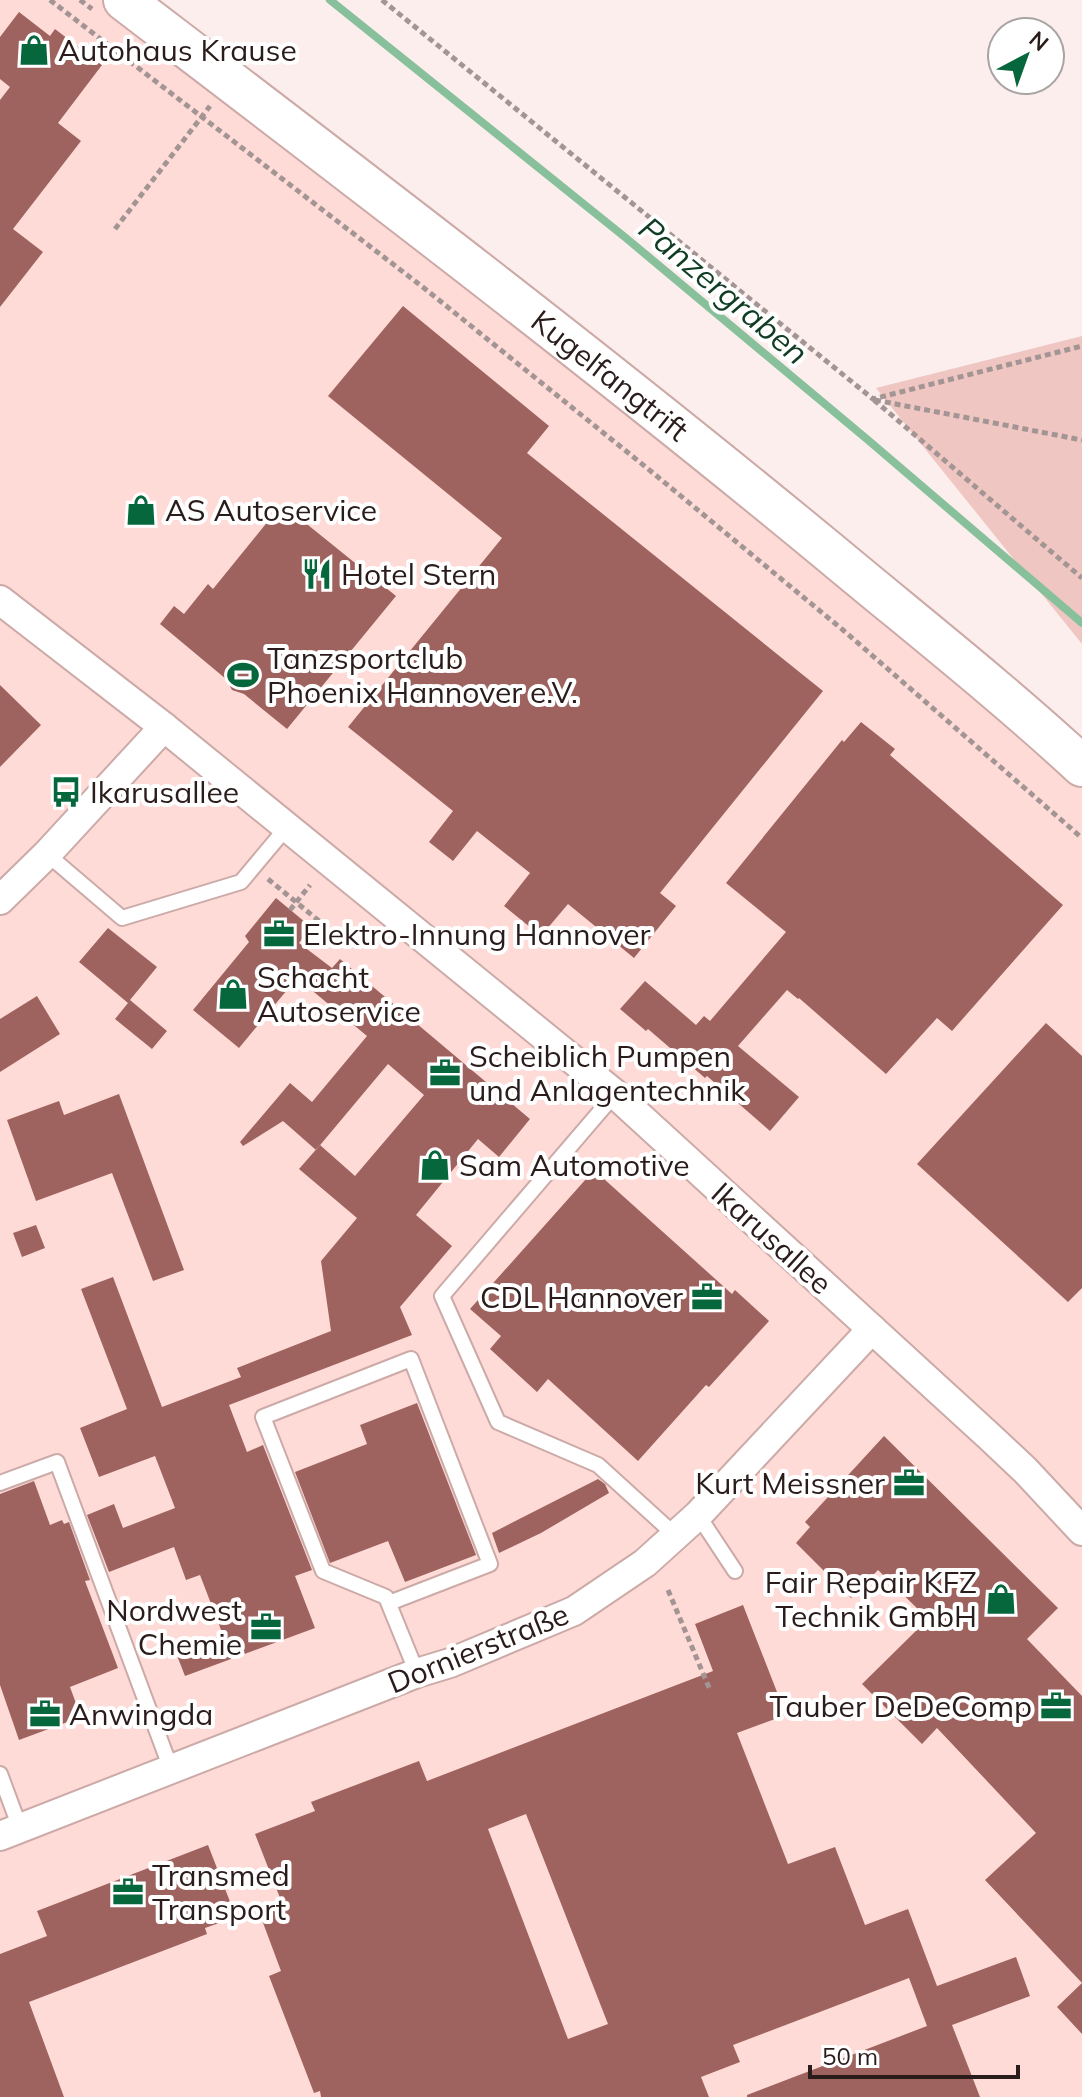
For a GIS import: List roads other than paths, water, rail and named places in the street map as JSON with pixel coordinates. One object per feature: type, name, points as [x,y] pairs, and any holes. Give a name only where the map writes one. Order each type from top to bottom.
[{"type":"street","name":"Kugelfangtrift","points":[[124,0],[482,273],[701,446],[1082,766]]},
{"type":"street","name":"Ikarusallee","points":[[0,600],[164,727],[615,1094],[1025,1470],[1082,1531]]},
{"type":"street","points":[[0,900],[47,854],[164,727]]},
{"type":"street","name":"Dornierstraße","points":[[10,1832],[417,1673],[450,1663],[574,1611],[645,1563],[698,1515],[872,1329]]},
{"type":"lane","points":[[47,854],[122,918],[241,882],[287,827]]},
{"type":"lane","points":[[615,1094],[442,1296],[498,1422],[598,1465],[675,1535]]},
{"type":"lane","points":[[389,1603],[490,1564],[411,1359],[263,1417],[323,1571],[386,1597],[417,1673]]},
{"type":"lane","points":[[0,1483],[57,1462],[171,1769]]},
{"type":"lane","points":[[698,1515],[735,1571]]},
{"type":"lane","points":[[0,1774],[10,1832]]},
{"type":"waterway","name":"Panzergraben","points":[[330,0],[626,238],[1082,623]]},
{"type":"place","name":"Autohaus Krause","points":[[34,50]]},
{"type":"place","name":"AS Autoservice","points":[[141,510]]},
{"type":"place","name":"Hotel Stern","points":[[317,574]]},
{"type":"place","name":"Tanzsportclub Phoenix Hannover e.V.","points":[[243,675]]},
{"type":"place","name":"Ikarusallee","points":[[66,792]]},
{"type":"place","name":"Elektro-Innung Hannover","points":[[279,934]]},
{"type":"place","name":"Schacht Autoservice","points":[[233,994]]},
{"type":"place","name":"Scheiblich Pumpen und Anlagentechnik","points":[[445,1073]]},
{"type":"place","name":"Sam Automotive","points":[[435,1165]]},
{"type":"place","name":"CDL Hannover","points":[[707,1297]]},
{"type":"place","name":"Kurt Meissner","points":[[909,1483]]},
{"type":"place","name":"Fair Repair KFZ Technik GmbH","points":[[1001,1599]]},
{"type":"place","name":"Nordwest Chemie","points":[[266,1627]]},
{"type":"place","name":"Tauber DeDeComp","points":[[1056,1706]]},
{"type":"place","name":"Anwingda","points":[[45,1714]]},
{"type":"place","name":"Transmed Transport","points":[[128,1892]]}]
